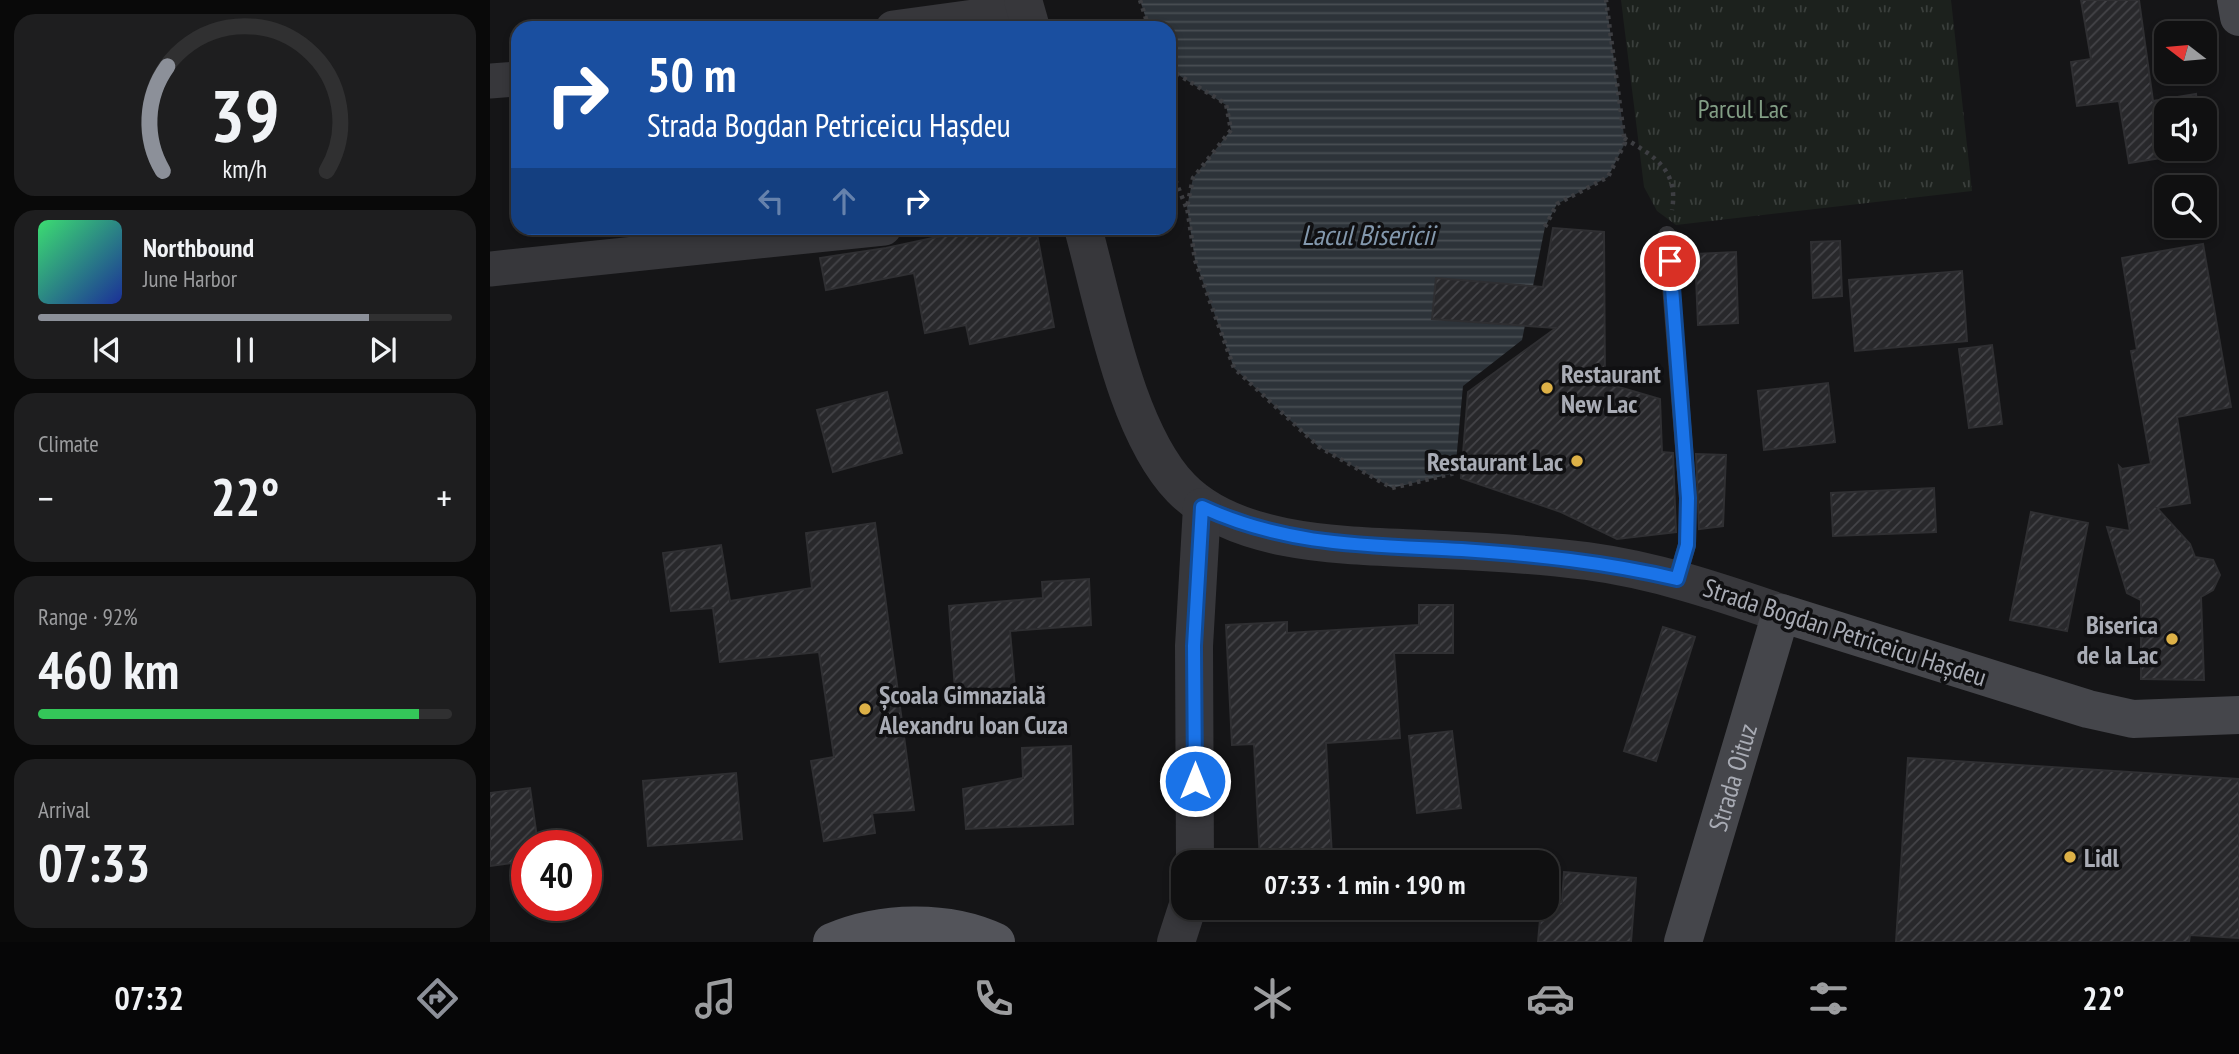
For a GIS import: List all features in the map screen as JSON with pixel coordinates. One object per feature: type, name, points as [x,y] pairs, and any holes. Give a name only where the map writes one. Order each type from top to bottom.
[{"type":"main road","points":[[2236,0],[2239,17]]},
{"type":"main road","name":"Strada Bogdan Petriceicu Hașdeu","points":[[1781,613],[2088,709],[2133,719],[2239,715]]},
{"type":"main road","name":"Strada Oituz","points":[[1683,942],[1781,613]]},
{"type":"main road","points":[[832,942],[867,931],[902,926],[961,931],[996,942]]},
{"type":"street","points":[[956,21],[1027,13]]},
{"type":"street","points":[[490,81],[511,80]]},
{"type":"street","points":[[490,270],[818,235]]},
{"type":"street","name":"Strada Bogdan Petriceicu Hașdeu","points":[[1085,235],[1135,407],[1163,464],[1180,487],[1202,507],[1239,524],[1311,540],[1542,556],[1590,562],[1677,579],[1781,613]]},
{"type":"street","points":[[1195,850],[1194,646],[1202,507]]},
{"type":"street","points":[[1176,942],[1183,920]]},
{"type":"lane","points":[[1667,235],[1688,498],[1687,545],[1677,579]]},
{"type":"path","points":[[1140,0],[1147,21]]},
{"type":"path","points":[[1545,227],[1557,204],[1608,177],[1625,143],[1606,0]]},
{"type":"path","points":[[1176,73],[1226,104],[1231,130],[1193,178],[1187,207]]},
{"type":"path","points":[[1624,138],[1659,159],[1675,191],[1667,235]]},
{"type":"path","points":[[1176,181],[1187,207],[1195,260],[1234,368],[1319,447],[1392,488],[1455,473]]},
{"type":"green space","name":"Parcul Lac","points":[[1621,0],[1951,0],[1972,191],[1676,225],[1657,211],[1644,187]]},
{"type":"water","name":"Lacul Bisericii","points":[[1140,0],[1606,0],[1625,143],[1608,177],[1557,204],[1545,227],[1522,340],[1463,386],[1455,473],[1392,488],[1319,447],[1234,368],[1195,260],[1187,207],[1193,178],[1231,130],[1226,105],[1176,73],[1176,21],[1147,21]]},
{"type":"building","points":[[2081,0],[2139,0],[2154,101],[2154,159],[2129,163],[2119,101],[2077,106],[2071,62],[2091,59]]},
{"type":"building","points":[[2196,94],[2196,98],[2171,98]]},
{"type":"building","name":"Restaurant New Lac","points":[[1553,228],[1604,232],[1605,383],[1660,399],[1662,452],[1673,453],[1676,532],[1617,539],[1561,512],[1461,478],[1468,392],[1556,328],[1432,319],[1436,278],[1543,287]]},
{"type":"building","points":[[946,235],[1037,235],[1054,327],[970,344],[966,325],[925,333],[914,273],[826,290],[820,258]]},
{"type":"building","points":[[1840,241],[1842,296],[1813,298],[1811,242]]},
{"type":"building","points":[[2203,244],[2231,407],[2177,417],[2190,503],[2157,508],[2190,544],[2195,557],[2213,560],[2220,575],[2213,590],[2201,597],[2204,680],[2141,679],[2141,600],[2127,593],[2107,527],[2130,531],[2119,466],[2122,469],[2151,464],[2131,351],[2137,350],[2122,258]]},
{"type":"building","points":[[1736,252],[1738,323],[1698,325],[1695,254]]},
{"type":"building","points":[[1962,271],[1967,341],[1855,351],[1849,280]]},
{"type":"building","points":[[1992,345],[2002,424],[1969,428],[1959,349]]},
{"type":"building","points":[[1828,383],[1835,442],[1764,450],[1758,391]]},
{"type":"building","points":[[887,392],[902,453],[833,472],[817,410]]},
{"type":"building","points":[[1696,454],[1726,455],[1723,526],[1699,529]]},
{"type":"building","points":[[1934,488],[1936,532],[1833,536],[1831,493]]},
{"type":"building","points":[[2031,512],[2088,523],[2067,631],[2010,620]]},
{"type":"building","name":"Școala Gimnazială Alexandru Ioan Cuza","points":[[875,523],[914,810],[872,813],[875,833],[824,841],[811,761],[834,757],[819,652],[720,662],[713,608],[671,611],[663,553],[721,545],[730,601],[812,588],[806,533]]},
{"type":"building","points":[[1089,579],[1091,625],[1010,631],[1016,699],[956,704],[949,606],[1043,598],[1042,582]]},
{"type":"building","points":[[1419,605],[1453,605],[1453,653],[1394,653],[1400,738],[1326,743],[1332,850],[1259,850],[1254,744],[1232,745],[1226,625],[1287,622],[1287,633],[1419,625]]},
{"type":"building","points":[[1663,627],[1695,637],[1656,761],[1624,751]]},
{"type":"building","points":[[1452,731],[1461,808],[1417,813],[1409,736]]},
{"type":"building","points":[[1071,746],[1073,824],[966,829],[963,789],[1023,778],[1022,748]]},
{"type":"building","name":"Lidl","points":[[1908,758],[2239,779],[2239,938],[2190,935],[2189,942],[1896,942]]},
{"type":"building","points":[[736,773],[742,839],[648,846],[643,781]]},
{"type":"building","points":[[530,788],[536,830],[511,830],[511,863],[490,866],[490,793]]},
{"type":"building","points":[[1564,872],[1636,878],[1631,942],[1538,942],[1540,920],[1559,920],[1559,902],[1562,902]]},
{"type":"place","name":"Restaurant New Lac","points":[[1547,388]]},
{"type":"place","name":"Restaurant Lac","points":[[1577,461]]},
{"type":"place","name":"Biserica de la Lac","points":[[2172,639]]},
{"type":"place","name":"Școala Gimnazială Alexandru Ioan Cuza","points":[[865,709]]},
{"type":"place","name":"Lidl","points":[[2070,857]]},
{"type":"route","points":[[1195,781],[1194,646],[1202,507],[1239,524],[1311,540],[1542,556],[1590,562],[1677,579],[1687,545],[1688,498],[1670,261]]}]
